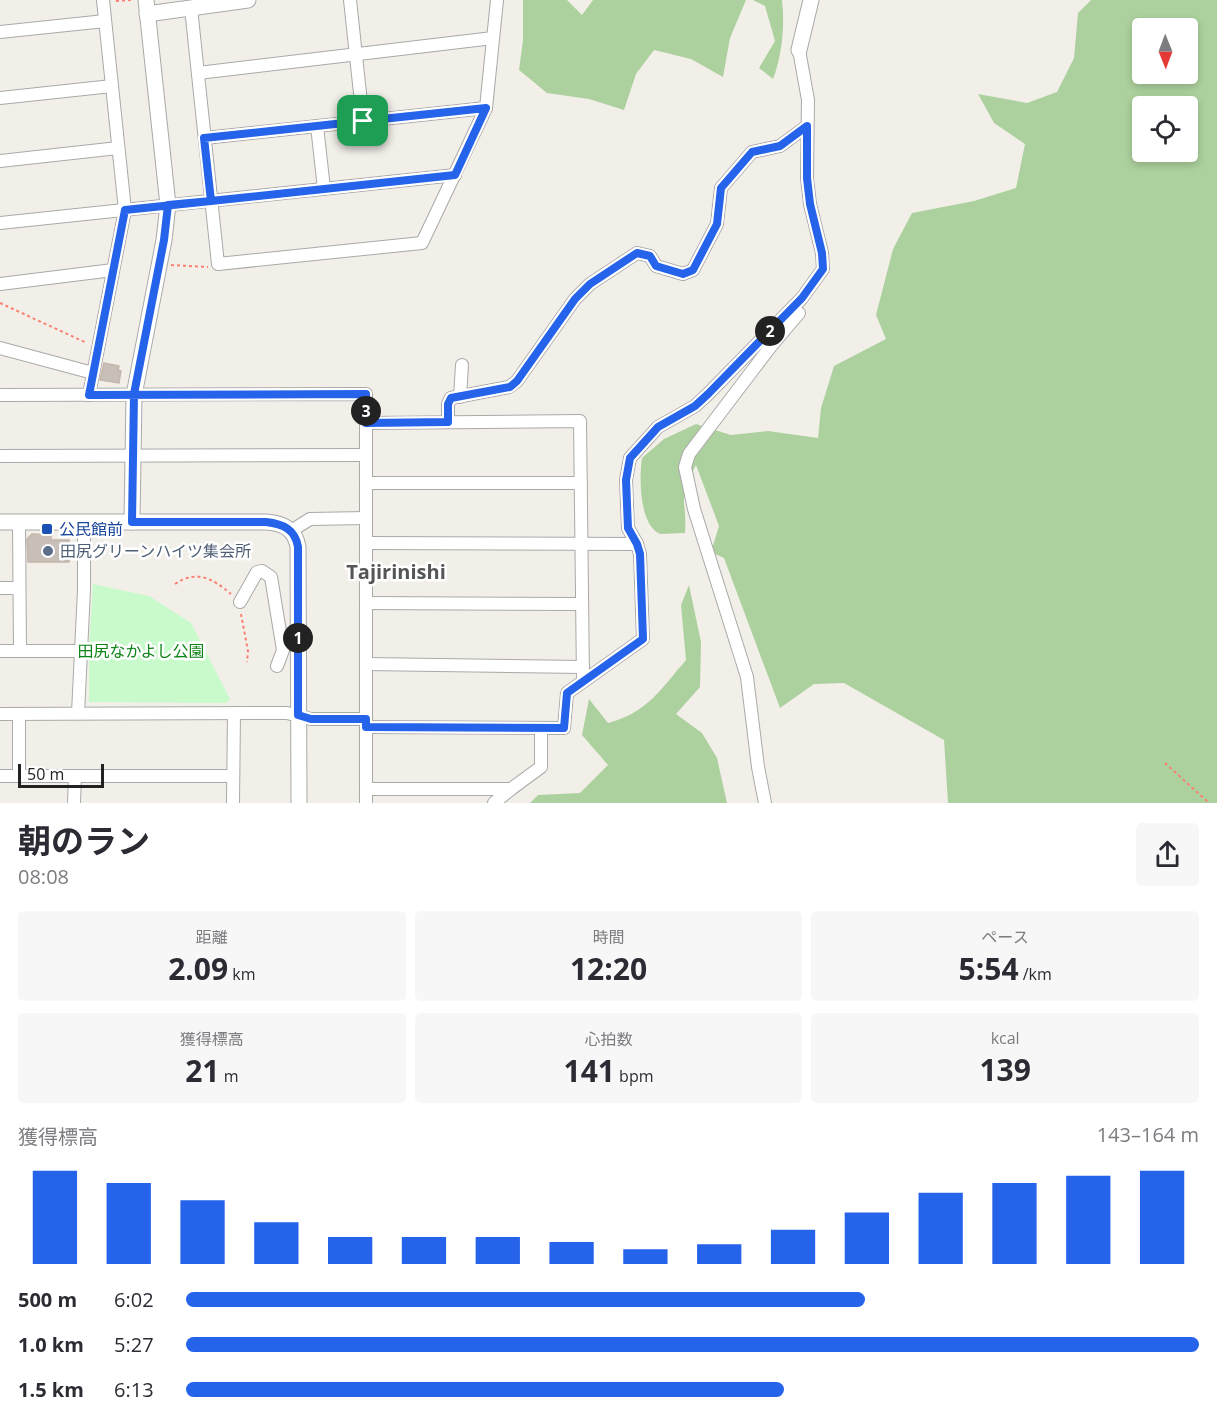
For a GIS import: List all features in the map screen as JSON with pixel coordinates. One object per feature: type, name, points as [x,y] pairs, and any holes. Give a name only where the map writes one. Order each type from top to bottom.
[{"type":"street","points":[[132,522],[134,394],[164,240],[168,205],[147,7],[191,8],[248,0]]},
{"type":"street","points":[[350,0],[363,121]]},
{"type":"street","points":[[191,8],[218,264],[422,243],[486,108],[497,0]]},
{"type":"street","points":[[765,803],[758,767],[747,677],[694,509],[685,467],[689,454],[771,346],[816,294],[821,284],[823,260],[810,204],[807,178],[808,100],[799,50],[811,0]]},
{"type":"street","points":[[89,395],[125,210],[103,1]]},
{"type":"street","points":[[0,32],[105,21]]},
{"type":"street","points":[[198,73],[493,38]]},
{"type":"street","points":[[0,98],[112,86]]},
{"type":"street","points":[[204,138],[486,108]]},
{"type":"street","points":[[317,126],[324,189]]},
{"type":"street","points":[[448,422],[448,404],[451,398],[510,387],[517,381],[575,299],[590,284],[637,253],[650,256],[656,266],[665,269],[683,274],[693,270],[717,224],[721,188],[752,152],[780,146],[807,126]]},
{"type":"street","points":[[0,161],[118,148]]},
{"type":"street","points":[[0,223],[455,175]]},
{"type":"street","points":[[0,284],[113,270]]},
{"type":"street","points":[[0,714],[287,712],[311,719],[366,723],[564,728],[567,693],[643,639],[640,554],[628,528],[626,480],[630,458],[658,427],[695,406],[708,394],[788,314],[820,275]]},
{"type":"street","points":[[0,348],[93,373]]},
{"type":"street","points":[[460,397],[462,365]]},
{"type":"street","points":[[0,395],[366,394],[366,803]]},
{"type":"street","points":[[366,423],[580,421],[583,680]]},
{"type":"street","points":[[0,456],[366,455]]},
{"type":"street","points":[[366,483],[581,483]]},
{"type":"street","points":[[291,531],[310,519],[366,518]]},
{"type":"street","points":[[0,522],[266,522],[280,524],[291,531],[298,547],[298,803]]},
{"type":"street","points":[[19,522],[20,651]]},
{"type":"street","points":[[78,713],[84,590],[84,522]]},
{"type":"street","points":[[366,543],[637,544]]},
{"type":"street","points":[[240,602],[257,572],[271,577],[286,650],[277,666]]},
{"type":"street","points":[[0,588],[19,588]]},
{"type":"street","points":[[366,603],[582,604]]},
{"type":"street","points":[[0,651],[80,651]]},
{"type":"street","points":[[366,664],[583,666]]},
{"type":"street","points":[[233,803],[234,713]]},
{"type":"street","points":[[19,714],[19,776]]},
{"type":"street","points":[[494,803],[541,767],[541,728]]},
{"type":"street","points":[[0,776],[233,776]]},
{"type":"street","points":[[74,803],[75,776]]},
{"type":"street","points":[[366,789],[511,789]]},
{"type":"path","points":[[103,1],[131,0]]},
{"type":"path","points":[[169,265],[212,267],[218,264]]},
{"type":"path","points":[[0,303],[98,348]]},
{"type":"path","points":[[175,584],[190,576],[206,577],[240,602],[248,651],[247,662]]},
{"type":"path","points":[[1165,763],[1209,803]]},
{"type":"green space","points":[[523,0],[567,0],[582,15],[593,0],[746,0],[730,38],[723,77],[691,59],[654,50],[636,74],[624,110],[589,99],[547,93],[519,70],[523,40]]},
{"type":"green space","points":[[753,0],[782,0],[782,40],[773,79],[759,68],[775,41],[765,6]]},
{"type":"green space","points":[[1091,0],[1217,0],[1217,803],[948,803],[944,740],[844,683],[814,684],[780,708],[724,558],[711,552],[719,526],[696,465],[685,493],[685,533],[660,534],[653,529],[644,511],[642,458],[664,439],[696,424],[731,435],[768,431],[818,438],[821,408],[834,366],[886,339],[876,315],[893,249],[912,213],[974,201],[1016,188],[1025,144],[994,123],[978,94],[1027,103],[1057,92],[1074,58],[1078,13]]},
{"type":"green space","name":"田尻なかよし公園","points":[[93,584],[149,596],[191,623],[230,699],[226,703],[89,702],[89,647]]},
{"type":"green space","points":[[689,585],[701,642],[700,687],[676,714],[702,733],[717,758],[727,803],[530,803],[538,795],[580,793],[608,765],[582,735],[589,699],[608,723],[622,719],[652,699],[686,660],[681,605]]},
{"type":"building","points":[[104,363],[119,366],[118,370],[121,371],[119,383],[100,380]]},
{"type":"building","name":"田尻グリーンハイツ集会所","points":[[32,534],[51,535],[51,540],[69,540],[69,562],[28,562],[27,539]]},
{"type":"place","name":"公民館前","points":[[47,529]]},
{"type":"place","name":"田尻グリーンハイツ集会所","points":[[48,551]]},
{"type":"district","name":"Tajirinishi","points":[[396,572]]},
{"type":"route","points":[[363,121],[204,138],[211,201],[168,205],[164,240],[134,394],[132,522],[266,522],[280,524],[293,533],[298,547],[298,715],[311,719],[366,719],[366,727],[564,728],[567,693],[643,639],[640,554],[628,528],[626,480],[630,458],[658,427],[695,406],[708,394],[748,351],[788,314],[823,269],[807,178],[807,126],[780,146],[752,152],[721,188],[717,224],[693,270],[683,274],[656,266],[650,256],[637,253],[590,284],[575,299],[517,381],[510,387],[451,398],[448,404],[448,422],[366,423],[366,394],[134,394],[89,395],[125,210],[168,205],[178,204],[211,201],[455,175],[486,108],[363,121]]}]
